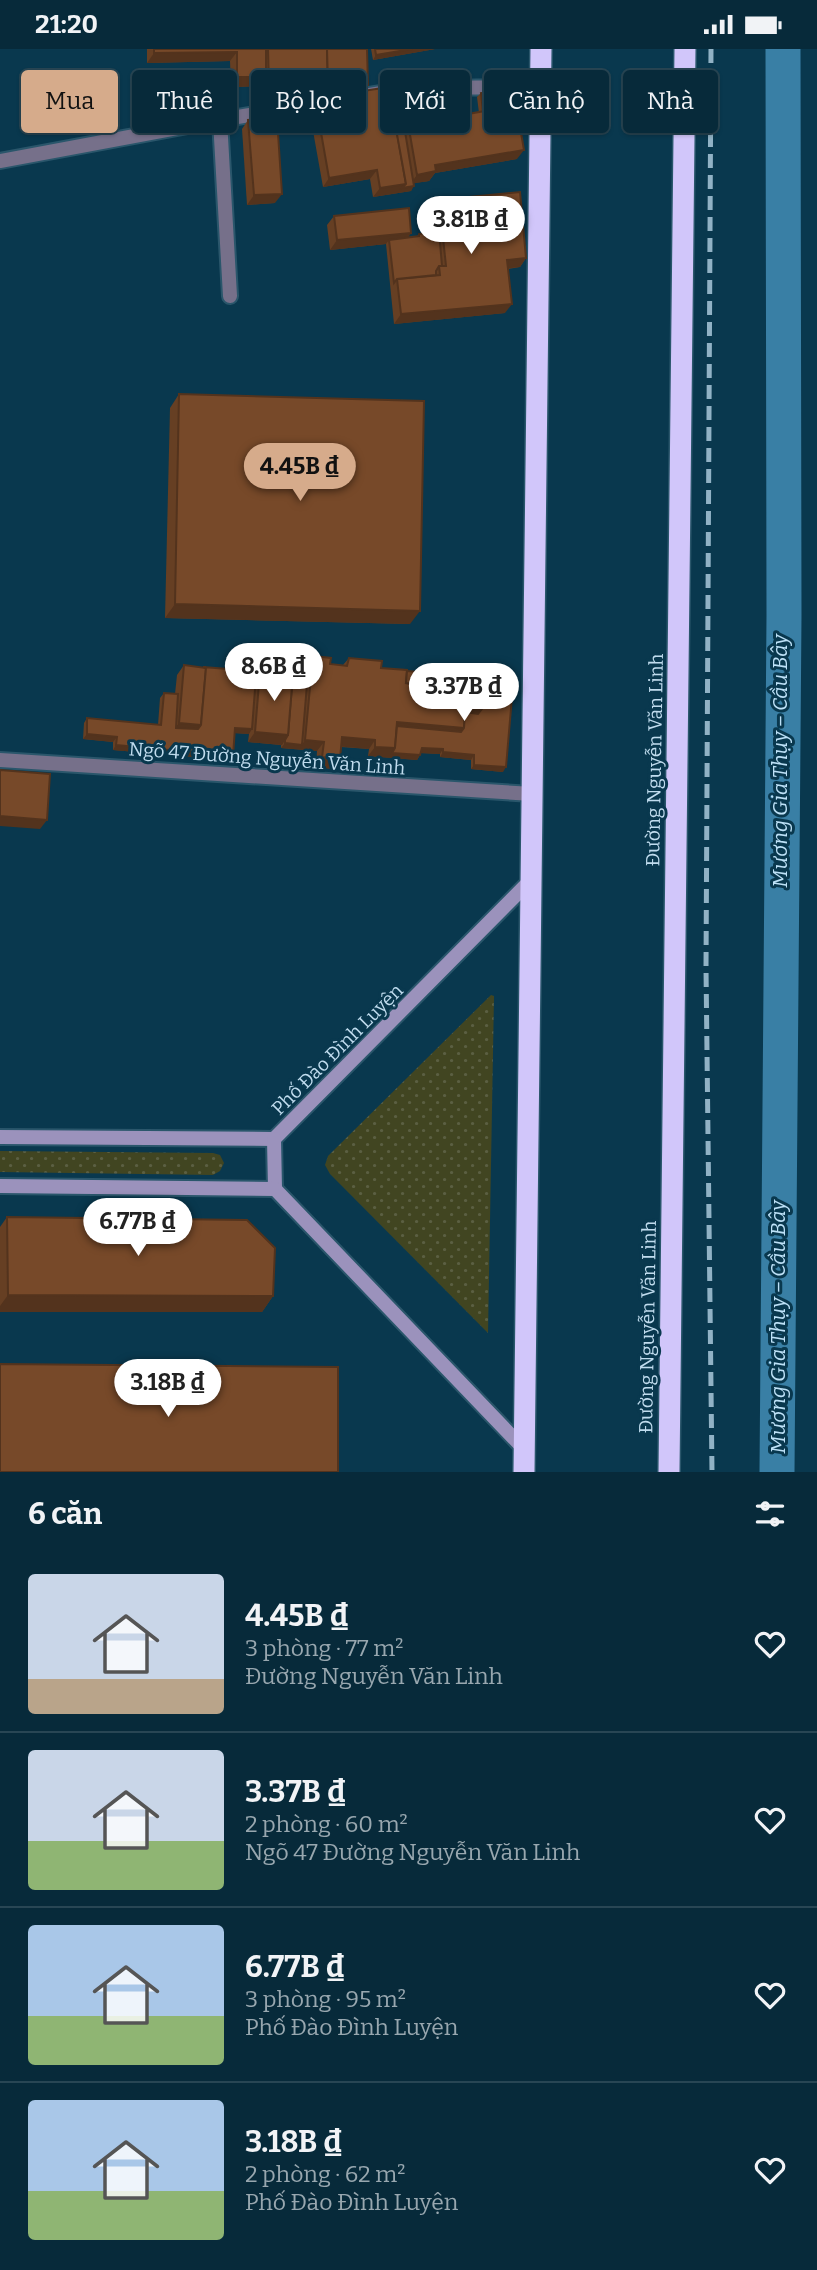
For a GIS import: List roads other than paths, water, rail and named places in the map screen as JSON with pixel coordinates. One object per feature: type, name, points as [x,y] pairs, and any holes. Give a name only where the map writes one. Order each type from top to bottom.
[{"type":"highway","points":[[540,70],[541,49]]},
{"type":"highway","name":"Đường Nguyễn Văn Linh","points":[[668,1472],[685,49]]},
{"type":"highway","points":[[524,1472],[539,133]]},
{"type":"main road","name":"Phố Đào Đình Luyện","points":[[0,1137],[274,1139],[531,880]]},
{"type":"main road","points":[[274,1139],[275,1189],[525,1450]]},
{"type":"main road","points":[[0,1186],[275,1189]]},
{"type":"street","points":[[237,117],[411,88],[484,87]]},
{"type":"street","points":[[0,162],[152,133]]},
{"type":"street","points":[[221,133],[230,296]]},
{"type":"street","name":"Ngõ 47 Đường Nguyễn Văn Linh","points":[[0,760],[532,794]]},
{"type":"waterway","name":"Mương Gia Thụy – Cầu Bây","points":[[777,1472],[784,616],[783,49]]},
{"type":"railway","points":[[711,49],[706,968],[712,1472]]}]
